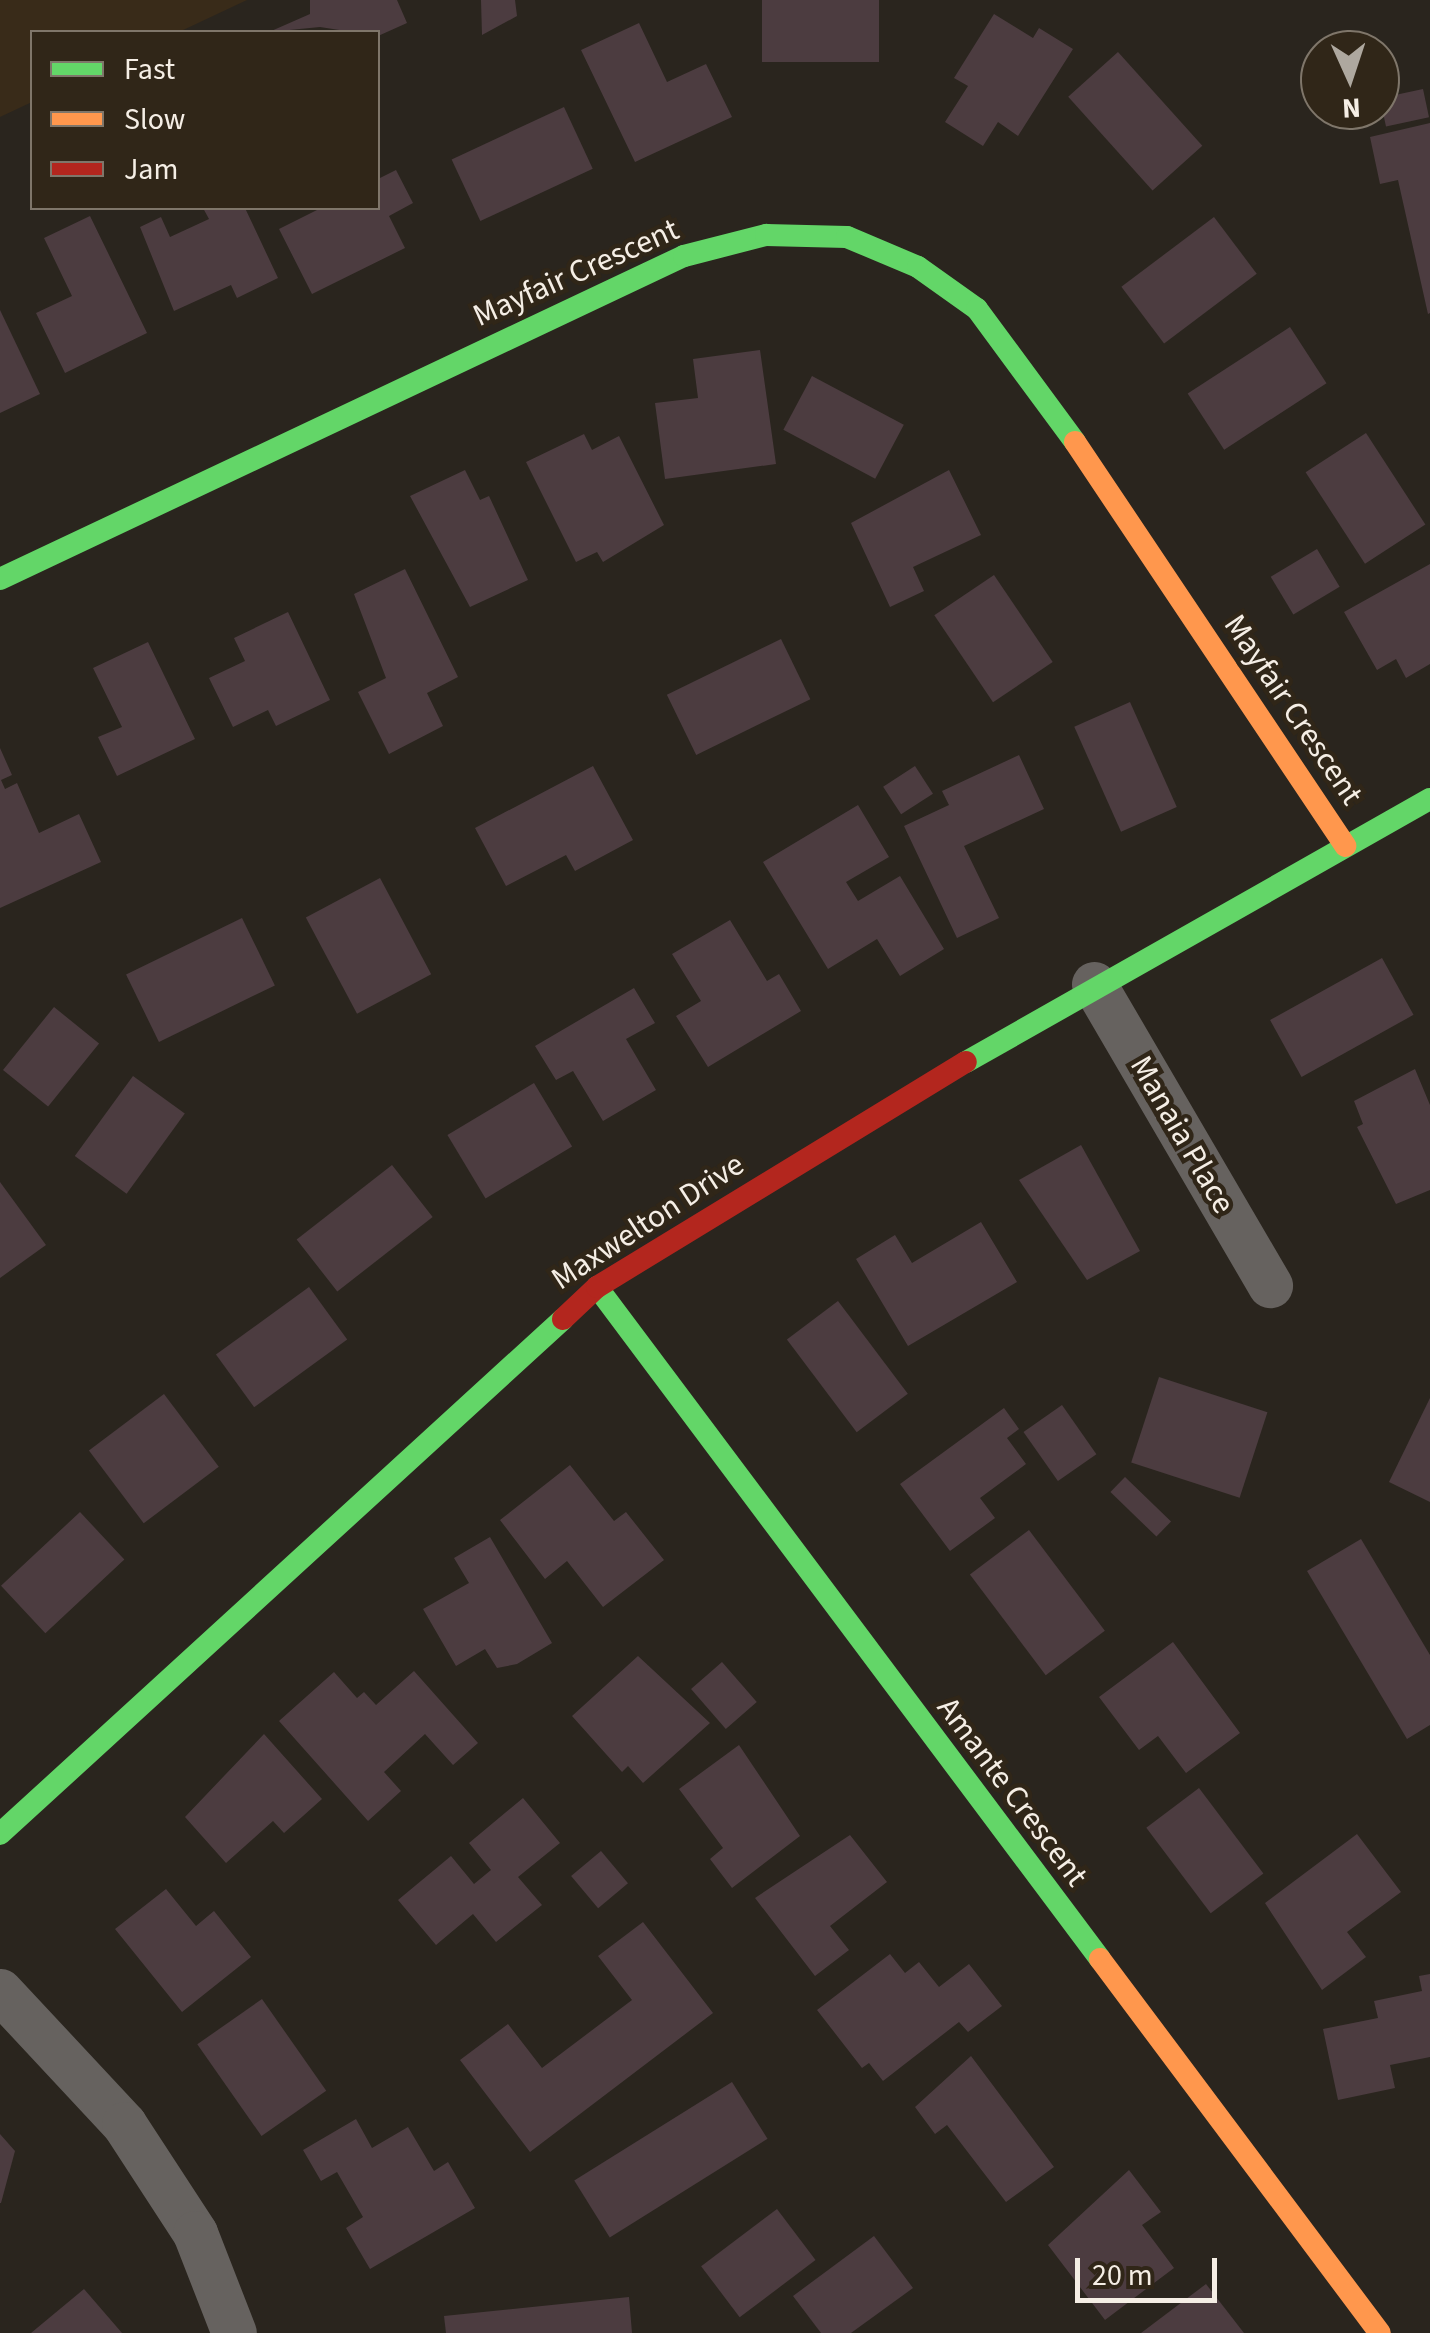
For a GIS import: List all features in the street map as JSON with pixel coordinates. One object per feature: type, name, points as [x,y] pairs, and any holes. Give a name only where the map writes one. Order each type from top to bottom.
[{"type":"street","name":"Mayfair Crescent","points":[[0,579],[684,256],[766,234],[847,236],[918,268],[977,309],[1003,340],[1345,846]]},
{"type":"street","name":"Maxwelton Drive","points":[[0,1834],[597,1287],[1094,984],[1430,798]]},
{"type":"street","name":"Manaia Place","points":[[1094,984],[1270,1285]]},
{"type":"street","name":"Amante Crescent","points":[[597,1287],[1380,2333]]},
{"type":"street","points":[[0,1992],[124,2124],[195,2233],[234,2333]]},
{"type":"shaded area","points":[[0,0],[247,0],[183,30],[30,30],[30,103],[0,117]]},
{"type":"building","points":[[310,0],[397,0],[407,23],[380,35],[380,30],[320,27],[274,30],[310,14]]},
{"type":"building","points":[[481,0],[515,0],[517,16],[482,35]]},
{"type":"building","points":[[762,0],[879,0],[879,62],[762,62]]},
{"type":"building","points":[[994,14],[1033,38],[1039,28],[1073,49],[1018,136],[998,122],[983,146],[945,122],[968,86],[954,78]]},
{"type":"building","points":[[639,23],[667,82],[706,64],[732,117],[635,162],[581,50]]},
{"type":"building","points":[[1118,52],[1202,146],[1153,190],[1068,97]]},
{"type":"building","points":[[1423,89],[1429,117],[1400,124],[1400,94]]},
{"type":"building","points":[[564,107],[593,169],[480,221],[452,159]]},
{"type":"building","points":[[1430,123],[1428,314],[1398,180],[1380,184],[1370,137]]},
{"type":"building","points":[[396,170],[413,203],[389,216],[405,248],[312,294],[279,229],[317,210],[380,210],[380,178]]},
{"type":"building","points":[[204,210],[246,210],[278,278],[237,298],[231,285],[174,311],[140,227],[161,217],[170,237],[209,219]]},
{"type":"building","points":[[90,216],[147,333],[65,373],[36,313],[72,296],[44,238]]},
{"type":"building","points":[[1214,217],[1257,274],[1164,344],[1121,287]]},
{"type":"building","points":[[0,310],[40,394],[0,413]]},
{"type":"building","points":[[1290,327],[1326,383],[1224,450],[1188,393]]},
{"type":"building","points":[[760,350],[776,464],[665,479],[655,403],[698,398],[693,359]]},
{"type":"building","points":[[812,376],[904,425],[875,479],[783,430]]},
{"type":"building","points":[[1366,433],[1425,524],[1365,564],[1306,472]]},
{"type":"building","points":[[584,434],[592,450],[619,436],[664,525],[603,562],[597,552],[576,562],[526,462]]},
{"type":"building","points":[[465,470],[480,500],[489,496],[528,580],[470,607],[410,496]]},
{"type":"building","points":[[949,470],[981,535],[913,567],[924,591],[890,607],[851,523]]},
{"type":"building","points":[[1317,549],[1340,587],[1293,615],[1271,577]]},
{"type":"building","points":[[1430,564],[1430,664],[1406,678],[1396,659],[1377,670],[1344,612]]},
{"type":"building","points":[[405,569],[458,677],[427,693],[443,726],[389,754],[358,692],[386,678],[354,594]]},
{"type":"building","points":[[994,575],[1053,662],[993,702],[934,615]]},
{"type":"building","points":[[288,612],[330,700],[276,726],[268,710],[233,727],[209,678],[245,661],[234,638]]},
{"type":"building","points":[[781,639],[810,699],[696,755],[667,695]]},
{"type":"building","points":[[148,642],[195,739],[117,776],[98,737],[122,727],[93,668]]},
{"type":"building","points":[[1130,702],[1177,807],[1121,832],[1074,727]]},
{"type":"building","points":[[0,748],[12,775],[1,780],[5,789],[17,783],[39,833],[79,814],[101,862],[0,908]]},
{"type":"building","points":[[1019,755],[1044,809],[964,846],[999,918],[957,938],[904,826],[949,805],[942,791]]},
{"type":"building","points":[[593,766],[633,840],[575,871],[566,855],[506,886],[475,828]]},
{"type":"building","points":[[915,766],[933,794],[901,814],[883,787]]},
{"type":"building","points":[[858,805],[889,857],[846,882],[858,901],[900,876],[944,949],[900,976],[877,939],[828,969],[763,862]]},
{"type":"building","points":[[380,878],[431,974],[357,1014],[306,917]]},
{"type":"building","points":[[242,918],[275,985],[159,1042],[126,975]]},
{"type":"building","points":[[730,920],[767,981],[779,974],[801,1011],[708,1067],[676,1016],[701,1001],[672,954]]},
{"type":"building","points":[[1382,958],[1414,1015],[1302,1077],[1270,1020]]},
{"type":"building","points":[[634,988],[655,1023],[626,1039],[656,1090],[603,1121],[573,1071],[556,1080],[535,1046]]},
{"type":"building","points":[[54,1007],[99,1044],[48,1106],[3,1070]]},
{"type":"building","points":[[1415,1069],[1430,1105],[1430,1190],[1396,1204],[1357,1127],[1363,1124],[1354,1101]]},
{"type":"building","points":[[133,1076],[185,1114],[127,1194],[75,1156]]},
{"type":"building","points":[[534,1083],[572,1146],[486,1198],[447,1135]]},
{"type":"building","points":[[1081,1145],[1140,1251],[1087,1280],[1019,1180]]},
{"type":"building","points":[[392,1165],[433,1217],[337,1292],[297,1239]]},
{"type":"building","points":[[0,1182],[46,1245],[0,1278]]},
{"type":"building","points":[[981,1222],[1017,1282],[908,1346],[856,1259],[895,1235],[912,1263]]},
{"type":"building","points":[[309,1287],[347,1340],[254,1407],[216,1355]]},
{"type":"building","points":[[838,1301],[908,1394],[857,1432],[787,1340]]},
{"type":"building","points":[[1159,1377],[1267,1412],[1240,1498],[1131,1463]]},
{"type":"building","points":[[164,1394],[219,1467],[144,1523],[89,1451]]},
{"type":"building","points":[[1430,1398],[1430,1502],[1389,1482]]},
{"type":"building","points":[[1062,1405],[1096,1454],[1058,1481],[1023,1432]]},
{"type":"building","points":[[1004,1408],[1019,1429],[1007,1438],[1026,1464],[980,1498],[995,1518],[950,1551],[900,1484]]},
{"type":"building","points":[[570,1465],[614,1521],[626,1512],[664,1560],[603,1607],[567,1561],[545,1579],[500,1520]]},
{"type":"building","points":[[1125,1477],[1171,1521],[1156,1537],[1110,1492]]},
{"type":"building","points":[[80,1512],[124,1560],[45,1633],[1,1586]]},
{"type":"building","points":[[1029,1530],[1105,1631],[1046,1675],[970,1575]]},
{"type":"building","points":[[490,1537],[552,1643],[517,1664],[497,1668],[485,1649],[456,1666],[423,1609],[469,1583],[454,1558]]},
{"type":"building","points":[[1361,1539],[1430,1655],[1430,1725],[1407,1739],[1307,1571]]},
{"type":"building","points":[[1173,1642],[1240,1733],[1186,1773],[1158,1736],[1139,1750],[1099,1697]]},
{"type":"building","points":[[638,1656],[710,1723],[643,1783],[628,1766],[622,1772],[572,1716]]},
{"type":"building","points":[[722,1662],[757,1702],[726,1729],[691,1689]]},
{"type":"building","points":[[414,1671],[478,1743],[453,1765],[425,1734],[384,1772],[401,1791],[368,1821],[279,1721],[334,1672],[357,1698],[364,1692],[376,1705]]},
{"type":"building","points":[[264,1734],[322,1799],[284,1833],[273,1821],[226,1863],[185,1817]]},
{"type":"building","points":[[739,1745],[800,1836],[732,1888],[710,1859],[723,1848],[679,1789]]},
{"type":"building","points":[[1199,1788],[1263,1873],[1211,1913],[1146,1828]]},
{"type":"building","points":[[523,1798],[560,1843],[518,1877],[542,1905],[496,1942],[473,1914],[436,1945],[398,1900],[451,1856],[474,1884],[491,1870],[469,1843]]},
{"type":"building","points":[[1357,1834],[1401,1892],[1347,1932],[1366,1957],[1322,1990],[1265,1903]]},
{"type":"building","points":[[850,1835],[887,1882],[830,1926],[849,1950],[815,1976],[755,1898]]},
{"type":"building","points":[[601,1851],[628,1883],[598,1908],[571,1876]]},
{"type":"building","points":[[166,1889],[196,1926],[214,1911],[251,1957],[182,2012],[115,1929]]},
{"type":"building","points":[[643,1922],[713,2013],[530,2152],[460,2060],[508,2024],[542,2068],[632,2000],[598,1956]]},
{"type":"building","points":[[890,1954],[905,1973],[919,1962],[939,1987],[969,1964],[1002,2006],[968,2032],[959,2022],[883,2081],[869,2063],[862,2068],[817,2010]]},
{"type":"building","points":[[1430,1974],[1430,2057],[1390,2065],[1395,2088],[1338,2100],[1323,2029],[1378,2018],[1374,2001],[1422,1991],[1419,1976]]},
{"type":"building","points":[[262,1999],[326,2091],[262,2136],[197,2044]]},
{"type":"building","points":[[971,2056],[1054,2167],[1006,2202],[947,2125],[935,2134],[915,2107]]},
{"type":"building","points":[[732,2082],[768,2139],[610,2237],[574,2181]]},
{"type":"building","points":[[356,2119],[372,2148],[408,2127],[434,2171],[448,2162],[475,2208],[370,2269],[346,2228],[363,2217],[337,2172],[321,2181],[303,2150]]},
{"type":"building","points":[[0,2134],[15,2151],[1,2203],[0,2203]]},
{"type":"building","points":[[1129,2170],[1161,2212],[1142,2225],[1174,2268],[1105,2320],[1048,2245]]},
{"type":"building","points":[[777,2209],[816,2260],[740,2317],[701,2266]]},
{"type":"building","points":[[874,2236],[913,2288],[851,2333],[821,2333],[793,2296]]},
{"type":"building","points":[[1206,2284],[1244,2333],[1141,2333]]},
{"type":"building","points":[[84,2289],[122,2333],[31,2333]]},
{"type":"building","points":[[629,2297],[632,2333],[446,2333],[444,2316]]},
{"type":"traffic: fast","points":[[0,579],[684,256],[766,235],[847,237],[918,267],[977,309],[1075,442]]},
{"type":"traffic: fast","points":[[966,1062],[1430,799]]},
{"type":"traffic: fast","points":[[597,1287],[1100,1959]]},
{"type":"traffic: fast","points":[[0,1834],[563,1319]]},
{"type":"traffic: slow","points":[[1075,442],[1345,846]]},
{"type":"traffic: slow","points":[[1100,1959],[1380,2333]]},
{"type":"traffic: jam","points":[[563,1319],[597,1287],[966,1062]]}]
